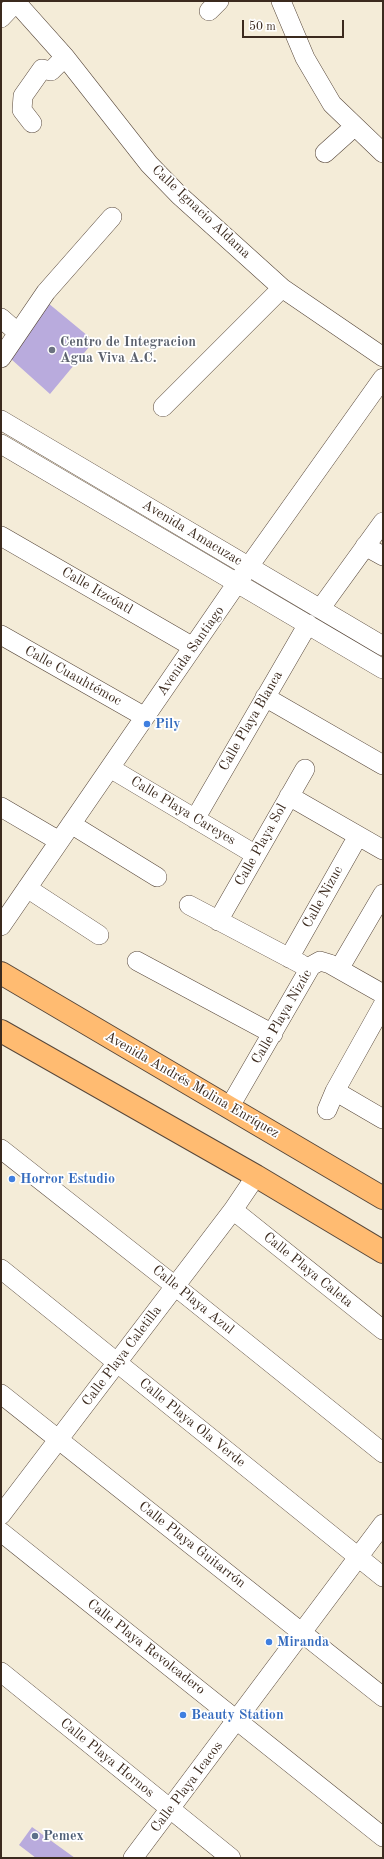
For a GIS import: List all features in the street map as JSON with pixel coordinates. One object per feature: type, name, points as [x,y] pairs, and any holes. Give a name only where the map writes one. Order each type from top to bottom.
[{"type":"main road","name":"Avenida Andrés Molina Enríquez","points":[[1,973],[383,1198]]},
{"type":"main road","points":[[1,1030],[256,1176],[383,1252]]},
{"type":"street","points":[[1,18],[16,1]]},
{"type":"street","name":"Calle Ignacio Aldama","points":[[16,1],[65,57],[149,164],[179,195],[282,288],[383,357]]},
{"type":"street","points":[[281,1],[306,58],[332,104],[383,153]]},
{"type":"street","points":[[32,123],[22,110],[23,96],[42,69],[51,71],[65,57]]},
{"type":"street","points":[[325,153],[355,126]]},
{"type":"street","points":[[1,358],[17,332],[46,292],[112,217]]},
{"type":"street","points":[[163,407],[282,288]]},
{"type":"street","points":[[1,318],[17,332]]},
{"type":"street","name":"Avenida Santiago","points":[[1,926],[237,583],[383,378]]},
{"type":"street","name":"Avenida Amacuzac","points":[[1,420],[383,646]]},
{"type":"street","name":"Avenida Amacuzac","points":[[1,444],[383,669]]},
{"type":"street","points":[[320,609],[383,522]]},
{"type":"street","name":"Calle Itzcóatl","points":[[1,536],[193,647]]},
{"type":"street","points":[[365,546],[383,556]]},
{"type":"street","name":"Calle Playa Blanca","points":[[195,819],[308,624]]},
{"type":"street","name":"Calle Cuauhtémoc","points":[[1,635],[145,717]]},
{"type":"street","points":[[265,697],[383,765]]},
{"type":"street","name":"Calle Playa Careyes","points":[[110,768],[256,855]]},
{"type":"street","name":"Calle Playa Sol","points":[[218,921],[288,796],[305,769]]},
{"type":"street","points":[[288,796],[383,850]]},
{"type":"street","points":[[1,807],[59,841]]},
{"type":"street","points":[[71,824],[157,877]]},
{"type":"street","name":"Calle Nizuc","points":[[289,958],[358,836]]},
{"type":"street","points":[[27,888],[100,935]]},
{"type":"street","points":[[383,894],[339,969],[383,994]]},
{"type":"street","points":[[189,905],[309,969]]},
{"type":"street","points":[[137,961],[273,1034]]},
{"type":"street","name":"Calle Playa Nizúc","points":[[229,1108],[273,1034],[309,969],[320,961],[339,969]]},
{"type":"street","points":[[327,1110],[335,1091],[383,1005]]},
{"type":"street","points":[[335,1091],[383,1119]]},
{"type":"street","name":"Calle Playa Azul","points":[[1,1149],[175,1286],[383,1454]]},
{"type":"street","name":"Calle Playa Caletilla","points":[[1,1515],[57,1439],[175,1286],[256,1176]]},
{"type":"street","name":"Calle Playa Caleta","points":[[232,1210],[383,1330]]},
{"type":"street","name":"Calle Playa Ola Verde","points":[[1,1269],[383,1577]]},
{"type":"street","name":"Calle Playa Guitarrón","points":[[1,1394],[383,1697]]},
{"type":"street","name":"Calle Playa Icacos","points":[[133,1858],[238,1720],[383,1524]]},
{"type":"street","name":"Calle Playa Revolcadero","points":[[1,1532],[383,1837]]},
{"type":"street","name":"Calle Playa Hornos","points":[[1,1672],[231,1858]]},
{"type":"building","name":"Centro de Integracion Agua Viva A.C.","points":[[48,303],[94,341],[50,394],[11,359]]},
{"type":"building","name":"Pemex","points":[[32,1827],[75,1858],[36,1858],[19,1845]]},
{"type":"place","name":"Centro de Integracion Agua Viva A.C.","points":[[52,350]]},
{"type":"place","name":"Pily","points":[[147,724]]},
{"type":"place","name":"Horror Estudio","points":[[12,1179]]},
{"type":"place","name":"Miranda","points":[[269,1642]]},
{"type":"place","name":"Beauty Station","points":[[183,1715]]},
{"type":"place","name":"Pemex","points":[[35,1836]]}]
